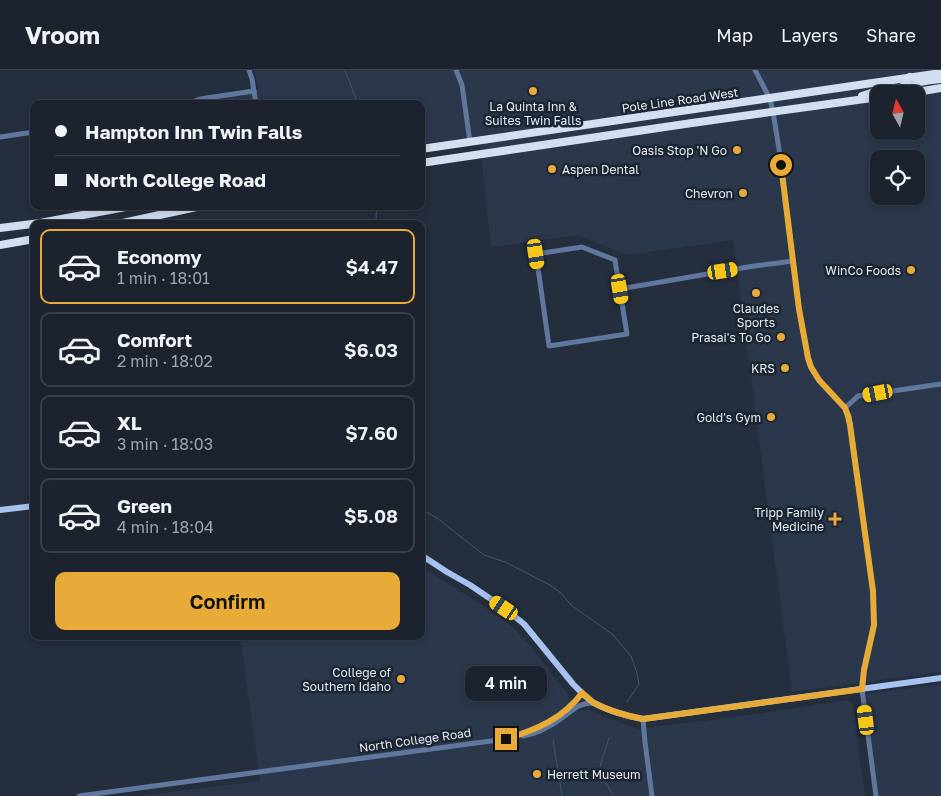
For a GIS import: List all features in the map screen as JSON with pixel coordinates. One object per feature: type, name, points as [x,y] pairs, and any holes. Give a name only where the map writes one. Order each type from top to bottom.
[{"type":"highway","name":"Pole Line Road West","points":[[425,148],[941,73]]},
{"type":"highway","points":[[836,104],[874,92],[898,89],[906,85],[910,78]]},
{"type":"highway","points":[[914,85],[941,79]]},
{"type":"highway","points":[[925,91],[941,88]]},
{"type":"highway","name":"Pole Line Road West","points":[[425,162],[870,99]]},
{"type":"highway","points":[[51,220],[108,210]]},
{"type":"highway","points":[[136,220],[183,210]]},
{"type":"highway","points":[[0,228],[30,224]]},
{"type":"highway","points":[[0,245],[30,240]]},
{"type":"main road","points":[[0,510],[30,506]]},
{"type":"main road","points":[[425,558],[491,599],[524,624],[582,693],[594,703],[643,719],[941,678]]},
{"type":"street","points":[[249,70],[255,100]]},
{"type":"street","points":[[456,70],[462,85],[470,142]]},
{"type":"street","points":[[755,70],[770,99],[773,112],[799,309],[808,358],[819,380],[845,408],[850,425],[873,591],[874,625],[864,670],[862,689],[876,796]]},
{"type":"street","points":[[196,100],[254,91]]},
{"type":"street","points":[[0,137],[30,133]]},
{"type":"street","points":[[582,247],[615,260],[620,289],[627,334],[549,346],[536,254],[582,247]]},
{"type":"street","points":[[620,289],[793,261]]},
{"type":"street","points":[[845,408],[858,396],[941,384]]},
{"type":"street","name":"North College Road","points":[[80,796],[506,739],[526,733],[555,719],[576,702],[582,693]]},
{"type":"street","points":[[506,739],[529,736],[564,717],[577,706],[594,703]]},
{"type":"street","points":[[643,719],[652,796]]},
{"type":"shaded area","points":[[254,70],[941,70],[941,672],[792,692],[733,240],[627,255],[578,235],[491,247],[479,136],[425,143],[425,100],[215,100],[259,88]]},
{"type":"shaded area","name":"College of Southern Idaho","points":[[425,569],[513,627],[528,643],[580,711],[589,710],[638,729],[848,700],[853,704],[865,796],[139,796],[260,781],[241,640],[425,640]]},
{"type":"shaded area","points":[[941,684],[941,796],[877,796],[865,694]]},
{"type":"waterway","points":[[345,70],[356,100]]},
{"type":"waterway","points":[[377,210],[377,220]]},
{"type":"waterway","points":[[425,511],[437,518],[484,555],[505,562],[550,585],[562,594],[571,605],[612,634],[631,656],[637,673],[639,684],[627,702]]},
{"type":"waterway","points":[[609,738],[601,763],[600,775],[614,796]]},
{"type":"waterway","points":[[553,740],[562,796]]},
{"type":"place","name":"La Quinta Inn & Suites Twin Falls","points":[[533,91]]},
{"type":"place","name":"Oasis Stop 'N Go","points":[[737,150]]},
{"type":"place","name":"Aspen Dental","points":[[552,169]]},
{"type":"place","name":"Chevron","points":[[743,193]]},
{"type":"place","name":"WinCo Foods","points":[[911,270]]},
{"type":"place","name":"Claudes Sports","points":[[756,293]]},
{"type":"place","name":"Prasai's To Go","points":[[781,337]]},
{"type":"place","name":"KRS","points":[[785,368]]},
{"type":"place","name":"Gold's Gym","points":[[771,417]]},
{"type":"place","name":"Tripp Family Medicine","points":[[835,519]]},
{"type":"place","name":"College of Southern Idaho","points":[[401,679]]},
{"type":"place","name":"Herrett Museum","points":[[537,774]]},
{"type":"route","points":[[506,739],[539,728],[555,719],[576,702],[582,693],[594,703],[643,719],[862,689],[864,670],[874,625],[873,591],[850,425],[845,408],[819,380],[808,358],[799,309],[781,165]]}]
